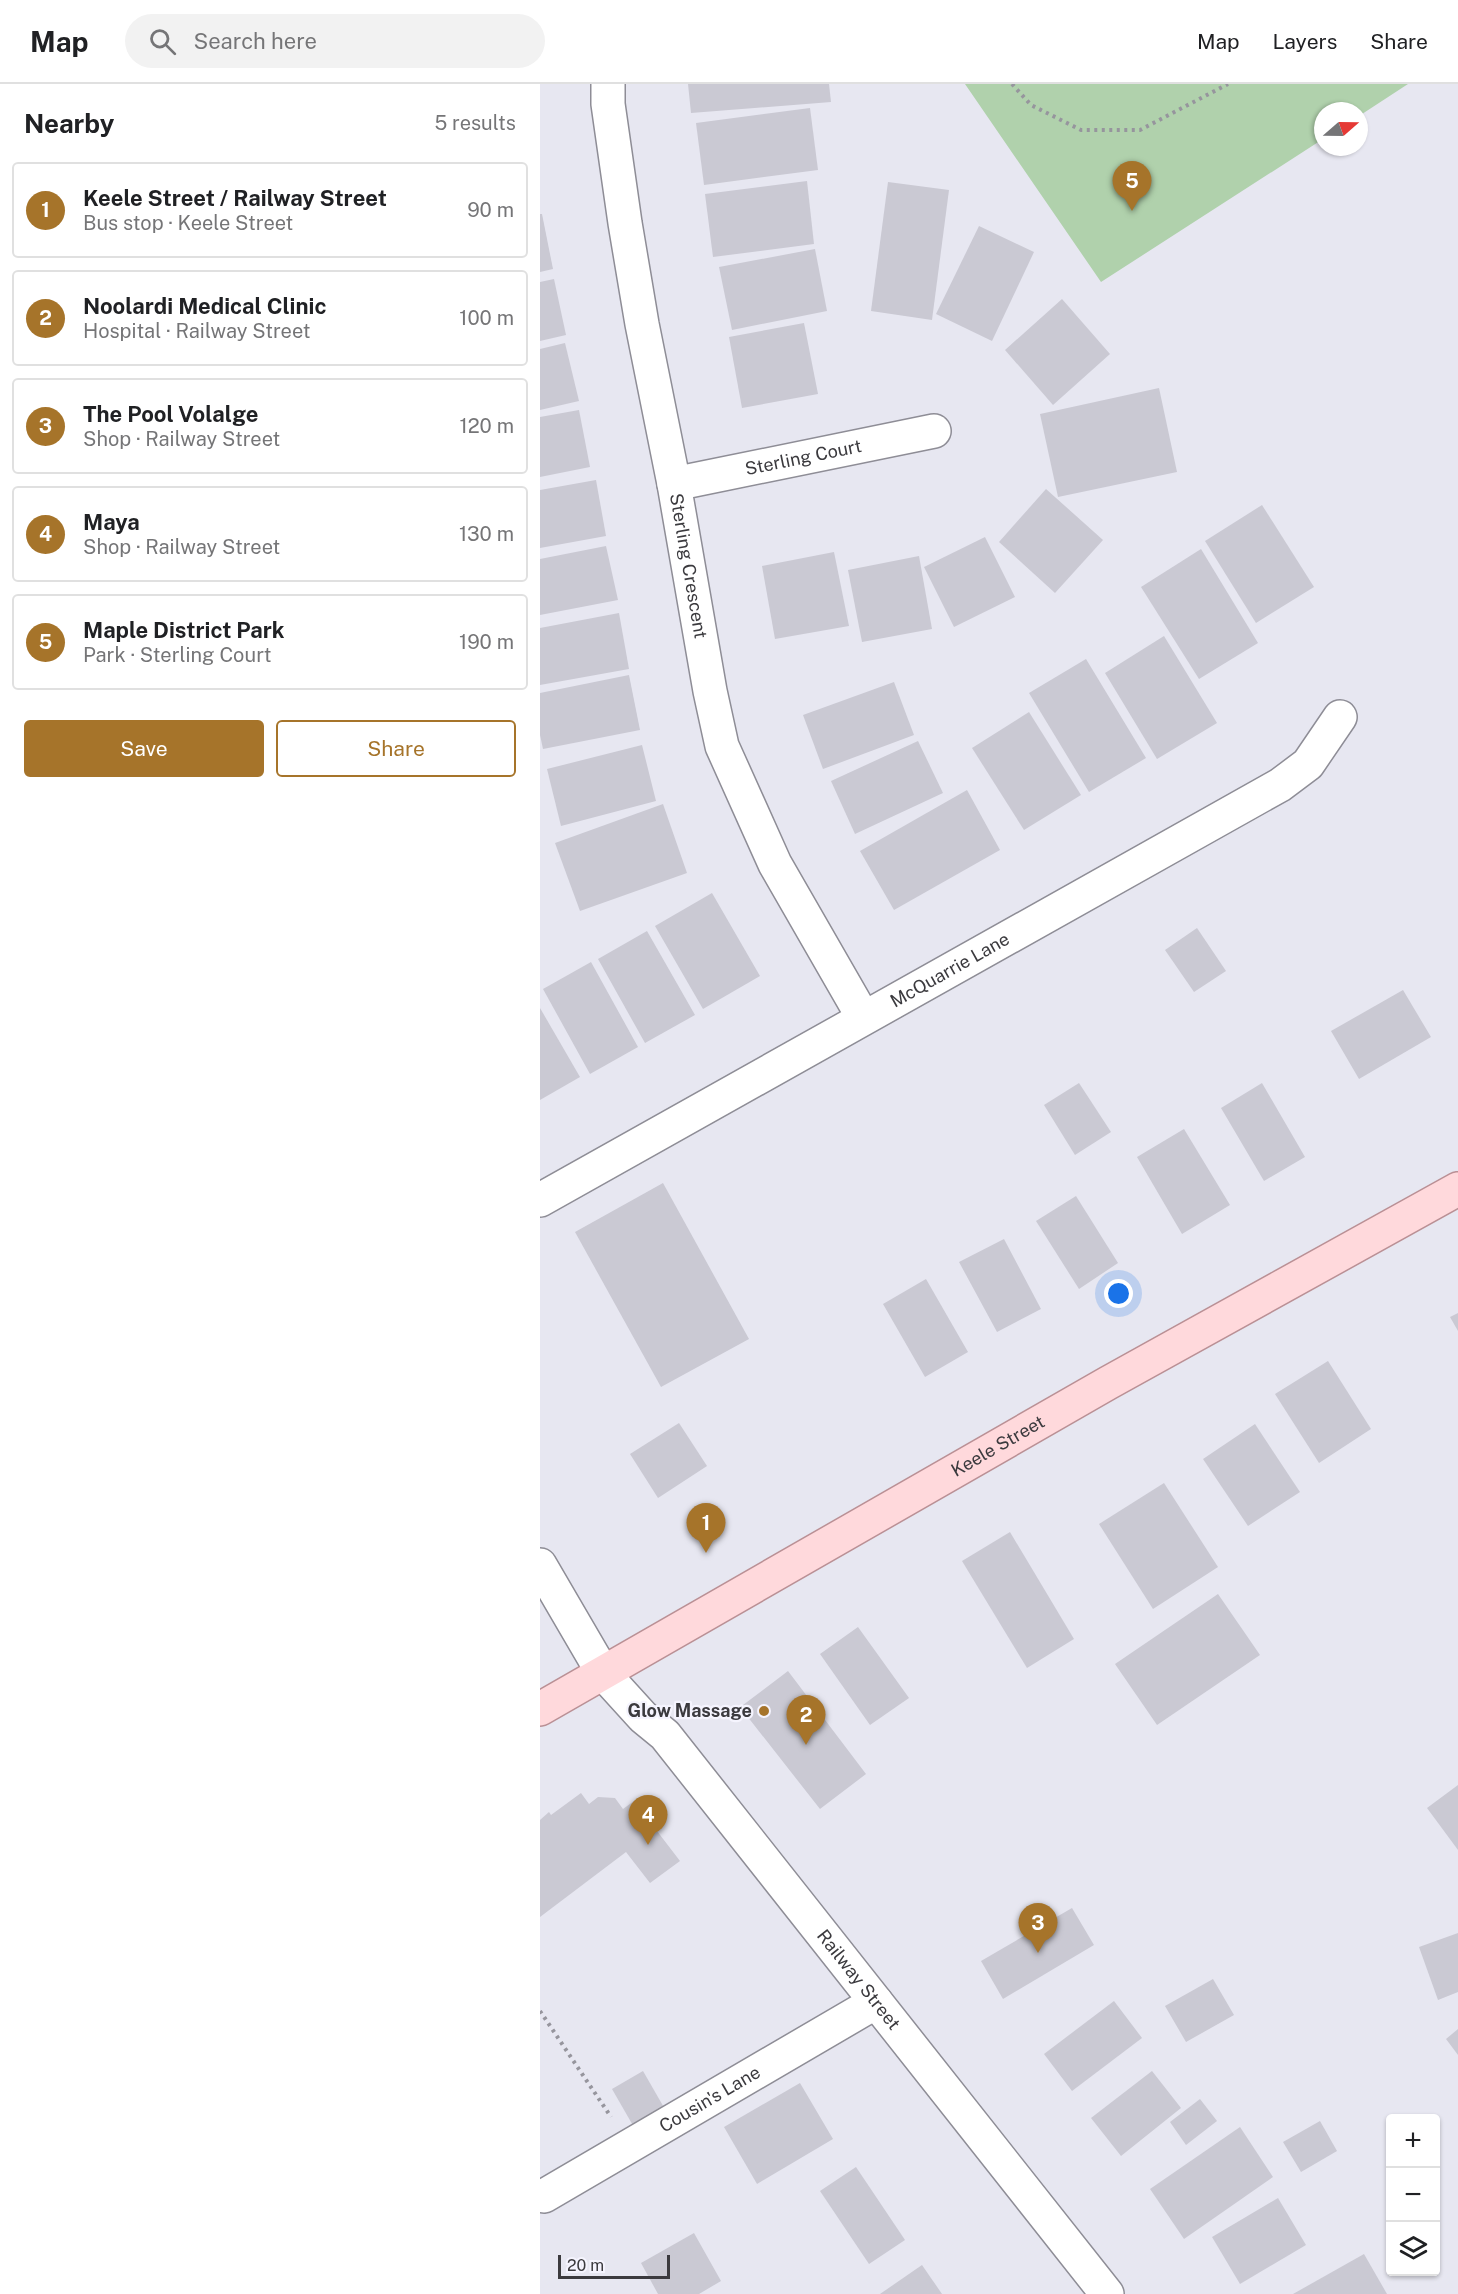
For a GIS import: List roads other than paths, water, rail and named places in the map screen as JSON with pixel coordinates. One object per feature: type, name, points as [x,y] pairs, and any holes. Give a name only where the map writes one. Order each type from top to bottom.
[{"type":"main road","name":"Keele Street","points":[[540,1709],[1108,1383],[1458,1189]]},
{"type":"street","name":"Sterling Crescent","points":[[608,84],[629,246],[722,746],[775,864],[863,1017]]},
{"type":"street","name":"Sterling Court","points":[[674,484],[934,431]]},
{"type":"street","name":"McQuarrie Lane","points":[[540,1200],[1280,785],[1308,764],[1340,717]]},
{"type":"street","name":"Railway Street","points":[[540,1565],[603,1673],[644,1717],[665,1735],[1107,2294]]},
{"type":"street","name":"Cousin's Lane","points":[[544,2196],[876,2002]]},
{"type":"place","name":"Maple District Park","points":[[1132,211]]},
{"type":"place","name":"Keele Street / Railway Street","points":[[706,1553]]},
{"type":"place","name":"Glow Massage","points":[[764,1711]]},
{"type":"place","name":"Noolardi Medical Clinic","points":[[806,1745]]},
{"type":"place","name":"Maya","points":[[648,1845]]},
{"type":"place","name":"The Pool Volalge","points":[[1038,1953]]}]
